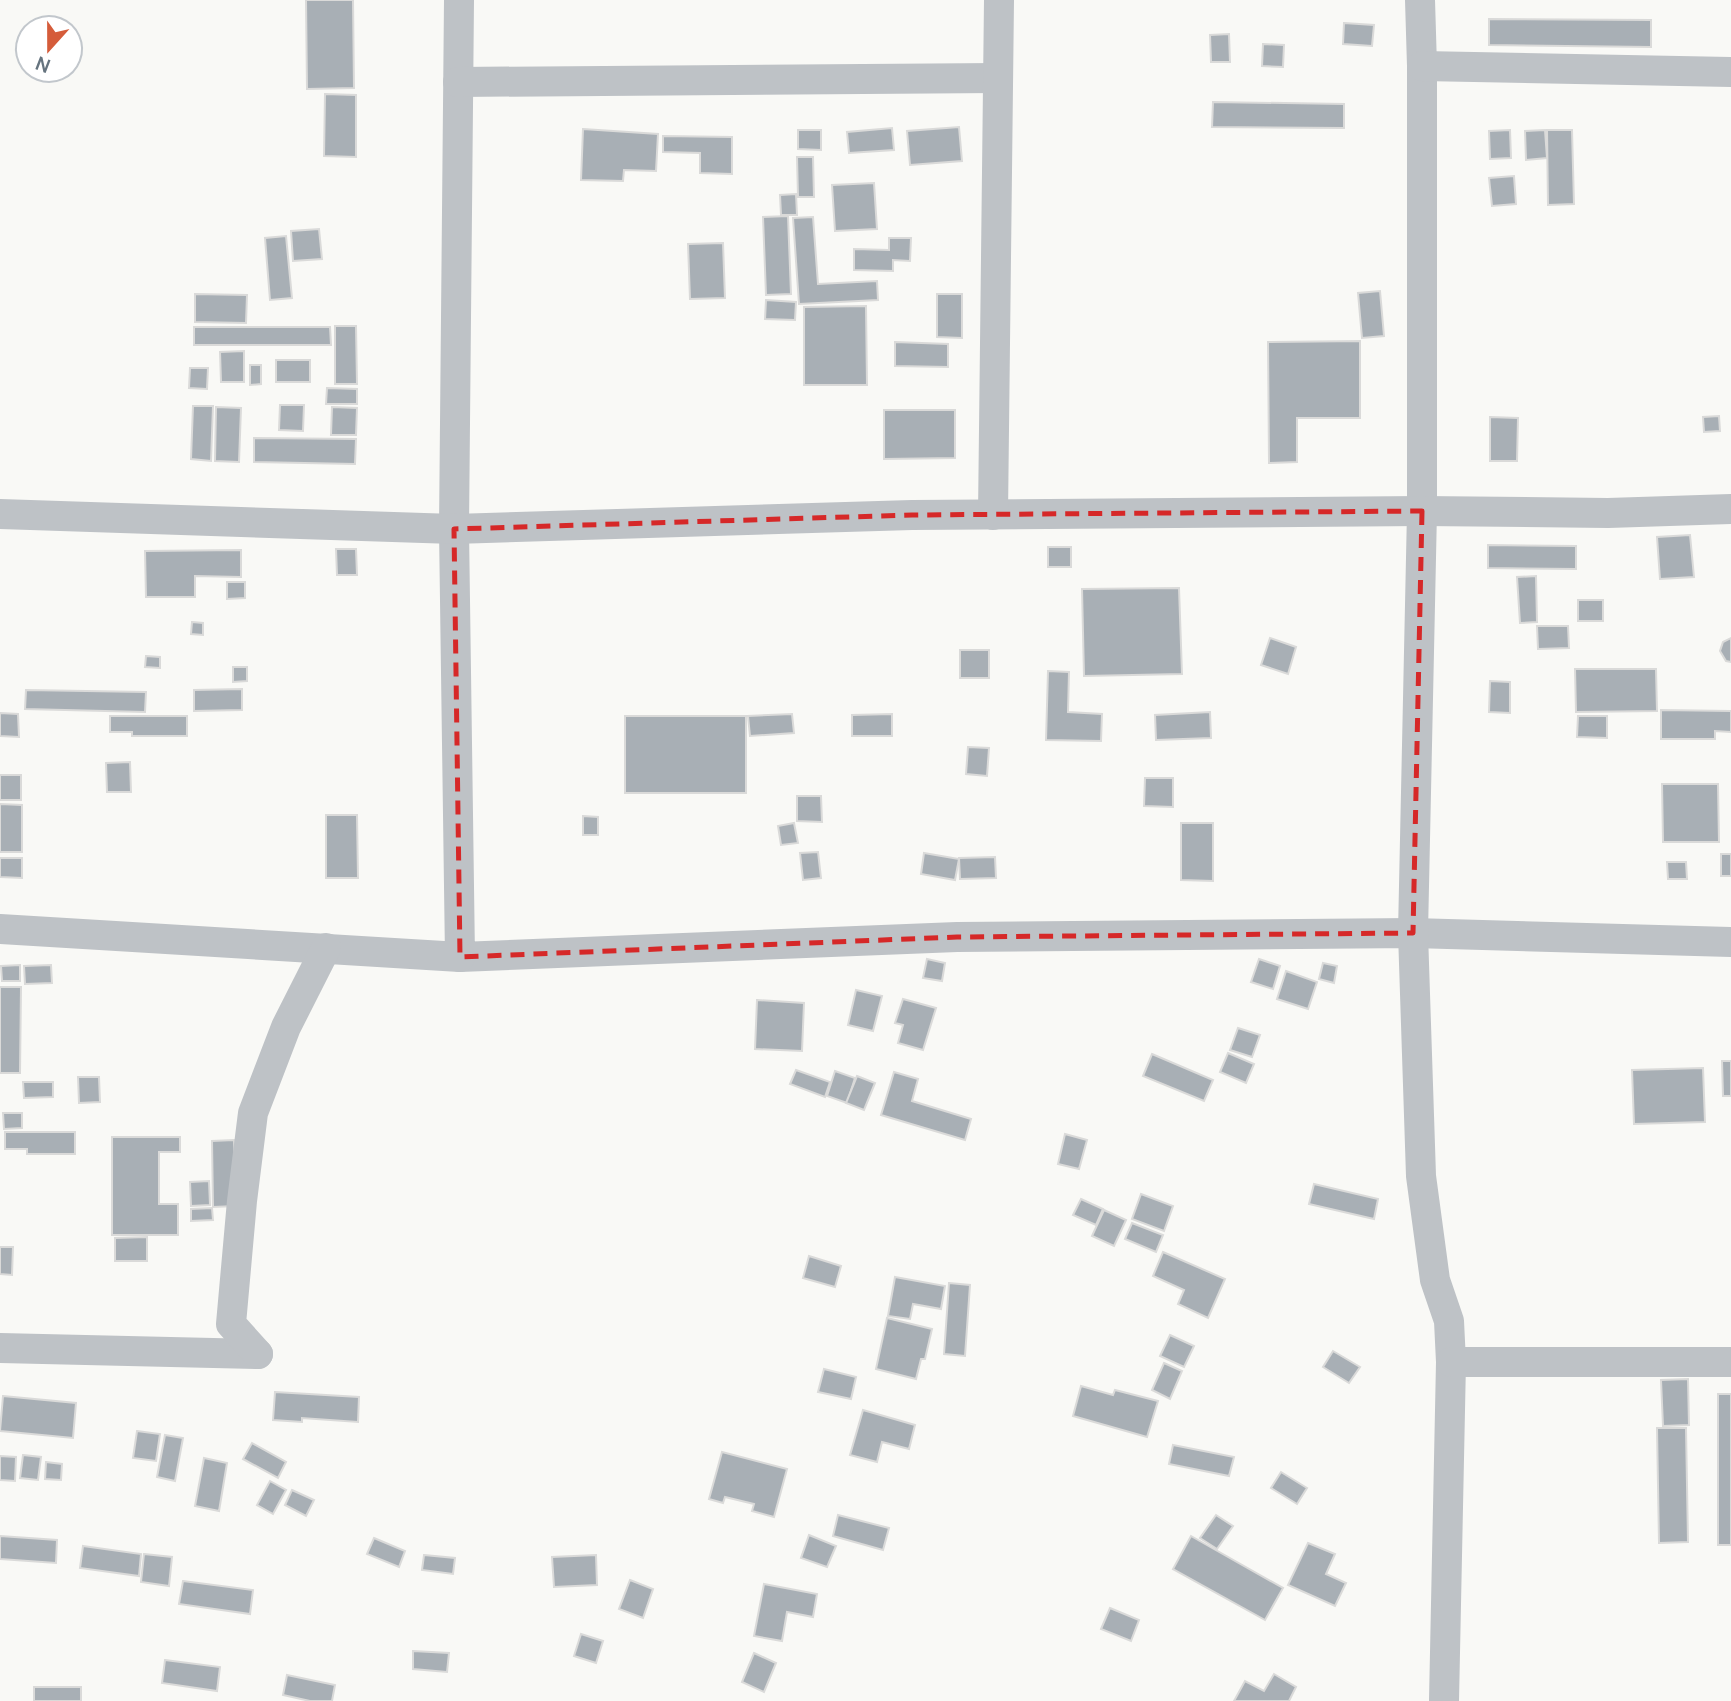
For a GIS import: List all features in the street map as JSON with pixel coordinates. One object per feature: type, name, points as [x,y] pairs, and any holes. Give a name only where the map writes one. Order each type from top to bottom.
[{"type":"street","points":[[459,0],[454,529],[460,957]]},
{"type":"street","points":[[993,515],[999,0]]},
{"type":"street","points":[[1420,0],[1422,511],[1413,933],[1421,1176],[1435,1280],[1449,1321],[1451,1363],[1444,1701]]},
{"type":"street","points":[[1422,66],[1731,72]]},
{"type":"street","points":[[458,82],[998,78]]},
{"type":"street","points":[[0,514],[454,529],[912,515],[1422,511],[1608,513],[1731,509]]},
{"type":"street","points":[[0,929],[460,957],[957,937],[1413,933],[1731,942]]},
{"type":"street","points":[[0,1348],[258,1354],[231,1324],[253,1113],[286,1027],[326,948]]},
{"type":"street","points":[[1451,1363],[1731,1362]]},
{"type":"highlighted area","points":[[1422,511],[1413,933],[957,937],[460,957],[454,529],[912,515]]},
{"type":"building","points":[[306,0],[353,0],[354,88],[307,89]]},
{"type":"building","points":[[1489,19],[1651,20],[1651,47],[1489,45]]},
{"type":"building","points":[[1344,23],[1374,25],[1372,46],[1343,44]]},
{"type":"building","points":[[1229,34],[1230,62],[1211,62],[1210,35]]},
{"type":"building","points":[[1263,44],[1284,45],[1283,67],[1262,66]]},
{"type":"building","points":[[325,94],[356,95],[356,157],[324,156]]},
{"type":"building","points":[[1213,102],[1344,104],[1344,128],[1212,127]]},
{"type":"building","points":[[959,127],[962,161],[910,165],[907,131]]},
{"type":"building","points":[[892,128],[894,150],[849,153],[847,132]]},
{"type":"building","points":[[583,129],[658,134],[656,171],[624,170],[623,181],[581,180]]},
{"type":"building","points":[[798,130],[821,130],[821,150],[798,149]]},
{"type":"building","points":[[1510,130],[1511,158],[1490,159],[1489,131]]},
{"type":"building","points":[[1545,130],[1547,158],[1526,160],[1525,131]]},
{"type":"building","points":[[1547,130],[1572,130],[1574,204],[1548,205]]},
{"type":"building","points":[[663,136],[732,137],[732,174],[700,173],[700,153],[663,152]]},
{"type":"building","points":[[797,157],[813,157],[814,197],[798,197]]},
{"type":"building","points":[[1514,176],[1516,204],[1492,206],[1489,178]]},
{"type":"building","points":[[874,183],[877,229],[835,231],[832,185]]},
{"type":"building","points":[[796,194],[797,215],[781,215],[780,195]]},
{"type":"building","points":[[788,216],[791,294],[766,295],[763,217]]},
{"type":"building","points":[[813,217],[818,284],[877,281],[878,300],[799,304],[793,218]]},
{"type":"building","points":[[319,229],[322,259],[293,261],[291,231]]},
{"type":"building","points":[[286,236],[292,298],[270,300],[265,238]]},
{"type":"building","points":[[889,238],[911,238],[910,261],[893,260],[893,271],[854,270],[854,249],[889,250]]},
{"type":"building","points":[[723,243],[725,298],[690,299],[688,244]]},
{"type":"building","points":[[1380,291],[1384,336],[1362,338],[1358,293]]},
{"type":"building","points":[[195,294],[247,295],[246,323],[195,322]]},
{"type":"building","points":[[937,294],[962,294],[962,338],[937,337]]},
{"type":"building","points":[[766,300],[796,302],[795,320],[765,319]]},
{"type":"building","points":[[866,306],[867,385],[804,385],[804,307]]},
{"type":"building","points":[[335,326],[356,326],[357,384],[335,384]]},
{"type":"building","points":[[194,327],[330,327],[331,345],[194,345]]},
{"type":"building","points":[[1360,341],[1360,418],[1297,418],[1297,462],[1269,463],[1268,342]]},
{"type":"building","points":[[895,342],[948,344],[948,367],[895,366]]},
{"type":"building","points":[[244,351],[244,382],[221,382],[220,352]]},
{"type":"building","points":[[276,360],[310,360],[310,382],[276,382]]},
{"type":"building","points":[[250,365],[261,365],[261,384],[250,385]]},
{"type":"building","points":[[190,368],[208,368],[207,389],[189,388]]},
{"type":"building","points":[[327,388],[357,389],[357,404],[326,404]]},
{"type":"building","points":[[280,405],[304,405],[303,431],[279,430]]},
{"type":"building","points":[[193,406],[213,406],[211,461],[191,459]]},
{"type":"building","points":[[216,407],[241,408],[239,462],[215,461]]},
{"type":"building","points":[[332,407],[357,408],[356,435],[331,435]]},
{"type":"building","points":[[884,410],[955,410],[955,458],[884,459]]},
{"type":"building","points":[[1719,416],[1720,431],[1704,432],[1703,417]]},
{"type":"building","points":[[1490,417],[1518,418],[1517,461],[1490,461]]},
{"type":"building","points":[[254,438],[356,439],[355,464],[254,462]]},
{"type":"building","points":[[1690,535],[1694,577],[1660,579],[1657,537]]},
{"type":"building","points":[[1488,545],[1576,546],[1576,569],[1488,568]]},
{"type":"building","points":[[1048,547],[1071,547],[1071,567],[1048,567]]},
{"type":"building","points":[[336,549],[356,549],[357,575],[337,575]]},
{"type":"building","points":[[241,550],[241,577],[195,576],[195,597],[146,597],[145,551]]},
{"type":"building","points":[[1536,576],[1537,622],[1520,623],[1517,577]]},
{"type":"building","points":[[227,582],[245,582],[245,598],[227,599]]},
{"type":"building","points":[[1179,588],[1182,674],[1084,676],[1082,589]]},
{"type":"building","points":[[1578,600],[1603,600],[1603,621],[1578,621]]},
{"type":"building","points":[[192,622],[203,623],[203,635],[191,634]]},
{"type":"building","points":[[1537,626],[1568,626],[1569,648],[1538,649]]},
{"type":"building","points":[[1270,638],[1296,647],[1288,674],[1261,665]]},
{"type":"building","points":[[1731,638],[1731,662],[1726,661],[1720,651],[1723,642]]},
{"type":"building","points":[[960,650],[989,650],[989,678],[960,678]]},
{"type":"building","points":[[146,656],[160,657],[160,668],[145,667]]},
{"type":"building","points":[[233,667],[247,667],[247,681],[233,682]]},
{"type":"building","points":[[1575,669],[1656,669],[1657,711],[1576,712]]},
{"type":"building","points":[[1048,671],[1069,672],[1068,712],[1102,714],[1101,741],[1046,740]]},
{"type":"building","points":[[1490,681],[1510,682],[1510,713],[1489,712]]},
{"type":"building","points":[[242,689],[242,710],[194,711],[194,690]]},
{"type":"building","points":[[26,690],[146,692],[145,712],[25,709]]},
{"type":"building","points":[[1661,710],[1731,711],[1731,732],[1715,731],[1715,739],[1661,739]]},
{"type":"building","points":[[1210,712],[1211,738],[1156,740],[1155,715]]},
{"type":"building","points":[[0,713],[18,714],[19,737],[0,736]]},
{"type":"building","points":[[792,714],[794,733],[750,736],[748,716]]},
{"type":"building","points":[[892,714],[892,736],[852,736],[852,715]]},
{"type":"building","points":[[110,716],[187,716],[187,736],[132,736],[132,732],[110,732]]},
{"type":"building","points":[[625,716],[746,716],[746,793],[625,793]]},
{"type":"building","points":[[1578,716],[1607,716],[1607,738],[1577,737]]},
{"type":"building","points":[[968,747],[989,748],[987,776],[966,774]]},
{"type":"building","points":[[130,762],[131,792],[107,792],[106,763]]},
{"type":"building","points":[[0,775],[21,775],[21,800],[0,800]]},
{"type":"building","points":[[1145,778],[1173,778],[1173,807],[1144,806]]},
{"type":"building","points":[[1662,784],[1718,784],[1719,842],[1663,842]]},
{"type":"building","points":[[797,796],[821,796],[822,822],[797,821]]},
{"type":"building","points":[[0,804],[22,805],[22,852],[0,852]]},
{"type":"building","points":[[326,815],[357,815],[358,878],[326,878]]},
{"type":"building","points":[[583,816],[598,817],[598,835],[583,835]]},
{"type":"building","points":[[794,823],[798,843],[781,845],[778,826]]},
{"type":"building","points":[[1181,823],[1213,823],[1213,881],[1181,880]]},
{"type":"building","points":[[818,852],[821,878],[803,880],[800,853]]},
{"type":"building","points":[[924,853],[959,859],[955,880],[921,874]]},
{"type":"building","points":[[1721,854],[1731,854],[1731,876],[1721,876]]},
{"type":"building","points":[[995,857],[996,878],[960,879],[959,858]]},
{"type":"building","points":[[0,858],[22,858],[22,878],[0,877]]},
{"type":"building","points":[[1667,862],[1686,862],[1687,879],[1668,879]]},
{"type":"building","points":[[927,959],[945,963],[942,981],[923,978]]},
{"type":"building","points":[[1259,959],[1280,966],[1273,989],[1251,982]]},
{"type":"building","points":[[1323,963],[1337,966],[1334,983],[1319,979]]},
{"type":"building","points":[[20,965],[20,981],[2,981],[1,966]]},
{"type":"building","points":[[51,965],[52,983],[25,984],[24,966]]},
{"type":"building","points":[[1286,971],[1317,982],[1308,1009],[1277,999]]},
{"type":"building","points":[[0,987],[21,987],[20,1073],[0,1073]]},
{"type":"building","points":[[856,990],[882,996],[873,1031],[848,1025]]},
{"type":"building","points":[[903,999],[936,1008],[923,1050],[898,1043],[903,1025],[895,1023]]},
{"type":"building","points":[[757,1000],[804,1003],[802,1051],[755,1049]]},
{"type":"building","points":[[1238,1028],[1260,1035],[1252,1057],[1230,1050]]},
{"type":"building","points":[[1228,1053],[1254,1064],[1246,1083],[1220,1072]]},
{"type":"building","points":[[1152,1054],[1213,1080],[1204,1101],[1143,1076]]},
{"type":"building","points":[[1722,1061],[1731,1061],[1731,1096],[1723,1096]]},
{"type":"building","points":[[1703,1068],[1705,1122],[1634,1124],[1632,1070]]},
{"type":"building","points":[[796,1070],[830,1082],[825,1097],[790,1084]]},
{"type":"building","points":[[835,1071],[855,1078],[847,1103],[827,1096]]},
{"type":"building","points":[[894,1072],[918,1079],[912,1101],[971,1119],[965,1140],[881,1115]]},
{"type":"building","points":[[857,1076],[875,1083],[864,1110],[846,1103]]},
{"type":"building","points":[[78,1077],[99,1077],[100,1102],[79,1103]]},
{"type":"building","points":[[23,1082],[53,1082],[53,1097],[24,1098]]},
{"type":"building","points":[[3,1113],[22,1113],[22,1128],[4,1129]]},
{"type":"building","points":[[5,1132],[75,1132],[75,1154],[27,1154],[27,1149],[5,1149]]},
{"type":"building","points":[[1065,1134],[1087,1140],[1079,1169],[1058,1164]]},
{"type":"building","points":[[112,1137],[180,1137],[180,1152],[159,1152],[159,1204],[178,1204],[178,1235],[112,1235]]},
{"type":"building","points":[[234,1140],[236,1206],[213,1207],[212,1141]]},
{"type":"building","points":[[209,1181],[210,1205],[191,1206],[190,1182]]},
{"type":"building","points":[[1314,1184],[1378,1199],[1374,1219],[1309,1204]]},
{"type":"building","points":[[1141,1194],[1173,1206],[1164,1231],[1132,1219]]},
{"type":"building","points":[[1081,1199],[1103,1209],[1096,1225],[1073,1215]]},
{"type":"building","points":[[212,1208],[213,1220],[191,1221],[191,1209]]},
{"type":"building","points":[[1104,1210],[1126,1220],[1114,1246],[1092,1236]]},
{"type":"building","points":[[1132,1223],[1163,1235],[1156,1252],[1125,1239]]},
{"type":"building","points":[[147,1237],[147,1261],[115,1261],[115,1238]]},
{"type":"building","points":[[0,1247],[13,1247],[12,1275],[0,1274]]},
{"type":"building","points":[[1163,1252],[1225,1279],[1208,1318],[1178,1304],[1184,1290],[1153,1276]]},
{"type":"building","points":[[809,1256],[841,1266],[835,1287],[803,1278]]},
{"type":"building","points":[[895,1277],[945,1286],[941,1309],[913,1304],[910,1319],[888,1316]]},
{"type":"building","points":[[949,1283],[970,1285],[965,1356],[944,1354]]},
{"type":"building","points":[[887,1318],[932,1329],[925,1359],[921,1359],[916,1379],[876,1369]]},
{"type":"building","points":[[1170,1335],[1194,1346],[1184,1367],[1160,1356]]},
{"type":"building","points":[[1333,1351],[1360,1367],[1349,1383],[1323,1367]]},
{"type":"building","points":[[1164,1363],[1182,1371],[1170,1399],[1152,1390]]},
{"type":"building","points":[[824,1369],[856,1377],[851,1399],[818,1392]]},
{"type":"building","points":[[1688,1379],[1689,1425],[1663,1426],[1661,1380]]},
{"type":"building","points":[[1081,1386],[1113,1395],[1115,1390],[1158,1401],[1147,1437],[1073,1416]]},
{"type":"building","points":[[275,1392],[359,1397],[358,1422],[302,1418],[302,1422],[273,1420]]},
{"type":"building","points":[[1718,1394],[1731,1394],[1731,1545],[1718,1545]]},
{"type":"building","points":[[3,1396],[76,1403],[73,1438],[0,1431]]},
{"type":"building","points":[[863,1410],[915,1425],[909,1449],[882,1442],[877,1462],[850,1455]]},
{"type":"building","points":[[1657,1428],[1686,1428],[1688,1542],[1659,1543]]},
{"type":"building","points":[[137,1431],[160,1434],[156,1461],[133,1458]]},
{"type":"building","points":[[165,1435],[183,1438],[175,1481],[157,1477]]},
{"type":"building","points":[[252,1443],[286,1462],[278,1478],[243,1459]]},
{"type":"building","points":[[1173,1445],[1234,1457],[1229,1476],[1169,1464]]},
{"type":"building","points":[[722,1452],[787,1469],[774,1517],[752,1511],[754,1504],[725,1497],[723,1503],[709,1499]]},
{"type":"building","points":[[23,1455],[41,1457],[38,1480],[20,1478]]},
{"type":"building","points":[[0,1456],[16,1457],[15,1481],[0,1480]]},
{"type":"building","points":[[204,1458],[227,1463],[219,1511],[195,1506]]},
{"type":"building","points":[[46,1462],[62,1464],[61,1480],[45,1479]]},
{"type":"building","points":[[1281,1472],[1307,1488],[1297,1504],[1271,1488]]},
{"type":"building","points":[[270,1481],[286,1490],[273,1514],[257,1505]]},
{"type":"building","points":[[292,1490],[314,1500],[306,1516],[285,1505]]},
{"type":"building","points":[[838,1515],[889,1528],[883,1550],[833,1536]]},
{"type":"building","points":[[1216,1515],[1233,1526],[1217,1549],[1200,1538]]},
{"type":"building","points":[[809,1535],[836,1546],[827,1567],[801,1558]]},
{"type":"building","points":[[0,1536],[57,1540],[56,1563],[0,1559]]},
{"type":"building","points":[[1191,1536],[1283,1588],[1265,1620],[1173,1569]]},
{"type":"building","points":[[374,1538],[405,1551],[399,1567],[367,1554]]},
{"type":"building","points":[[1308,1543],[1335,1554],[1326,1574],[1346,1583],[1335,1606],[1288,1585]]},
{"type":"building","points":[[83,1546],[141,1554],[139,1576],[80,1568]]},
{"type":"building","points":[[144,1554],[172,1557],[169,1586],[141,1582]]},
{"type":"building","points":[[424,1555],[455,1558],[453,1574],[422,1570]]},
{"type":"building","points":[[596,1555],[597,1585],[554,1587],[552,1557]]},
{"type":"building","points":[[630,1580],[653,1589],[643,1618],[619,1609]]},
{"type":"building","points":[[183,1581],[253,1590],[250,1614],[179,1604]]},
{"type":"building","points":[[764,1584],[817,1594],[813,1617],[787,1612],[782,1641],[754,1636]]},
{"type":"building","points":[[1110,1608],[1139,1620],[1131,1641],[1101,1629]]},
{"type":"building","points":[[581,1634],[603,1641],[596,1663],[574,1656]]},
{"type":"building","points":[[413,1651],[449,1653],[447,1672],[413,1669]]},
{"type":"building","points":[[754,1653],[776,1663],[764,1692],[742,1682]]},
{"type":"building","points":[[165,1660],[220,1667],[217,1691],[162,1683]]},
{"type":"building","points":[[1274,1674],[1296,1687],[1289,1701],[1234,1701],[1245,1681],[1264,1691]]},
{"type":"building","points":[[287,1675],[335,1685],[332,1701],[310,1701],[283,1695]]},
{"type":"building","points":[[34,1687],[81,1687],[81,1701],[34,1701]]}]
